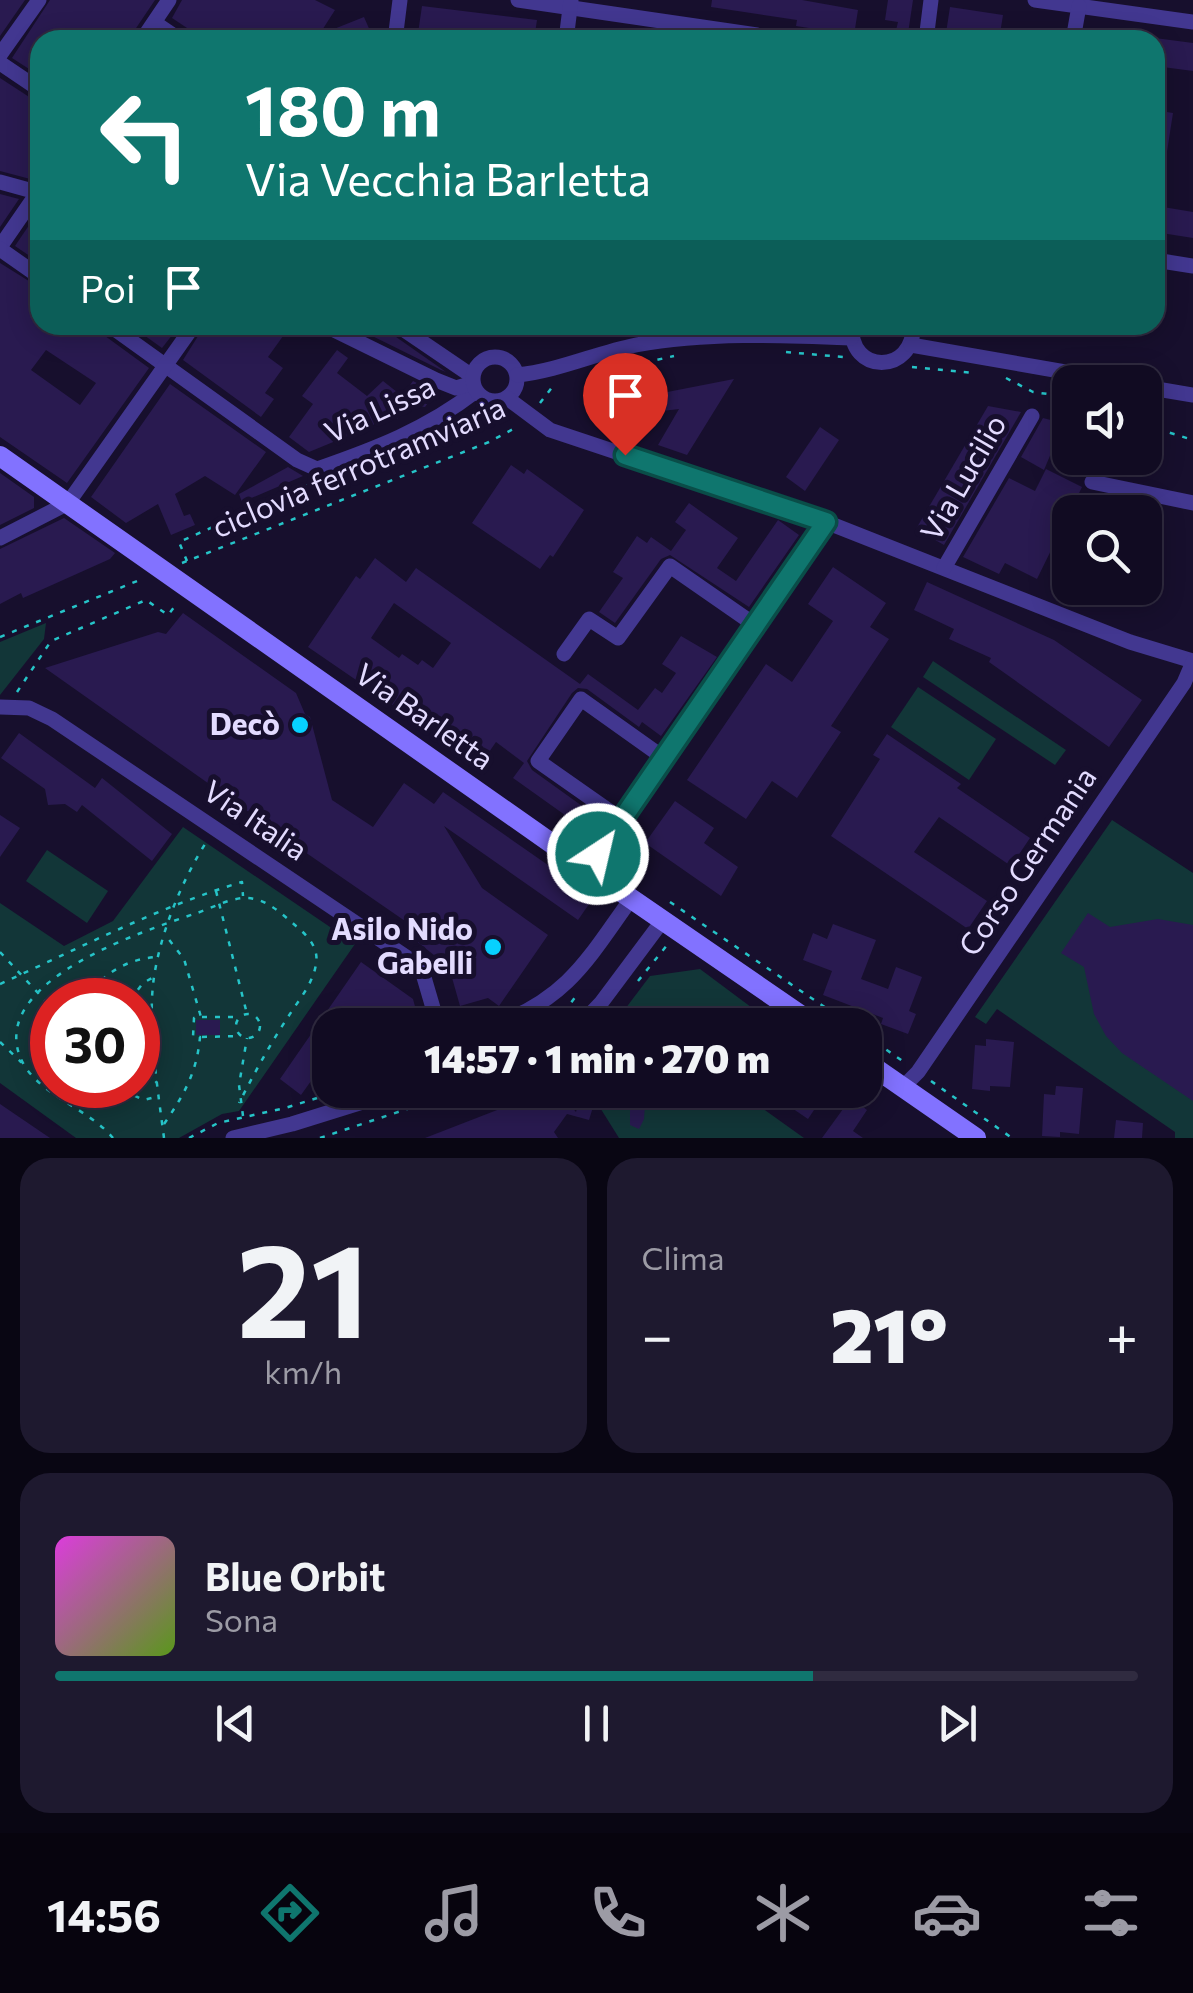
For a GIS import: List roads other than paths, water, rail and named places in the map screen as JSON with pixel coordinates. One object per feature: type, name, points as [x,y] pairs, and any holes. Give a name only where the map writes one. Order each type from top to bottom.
[{"type":"main road","name":"Via Barletta","points":[[0,456],[179,574],[786,1008]]},
{"type":"main road","points":[[882,1076],[976,1138]]},
{"type":"street","points":[[30,82],[0,59],[38,0]]},
{"type":"street","points":[[149,30],[169,0]]},
{"type":"street","points":[[396,30],[400,0]]},
{"type":"street","points":[[518,0],[571,4],[732,30]]},
{"type":"street","points":[[928,30],[932,0]]},
{"type":"street","points":[[1035,0],[1193,22]]},
{"type":"street","points":[[1169,19],[1172,0]]},
{"type":"street","points":[[567,30],[571,4]]},
{"type":"street","points":[[1075,30],[1078,6]]},
{"type":"street","points":[[154,22],[166,30]]},
{"type":"street","points":[[0,182],[30,189]]},
{"type":"street","points":[[30,204],[0,248],[30,270]]},
{"type":"street","points":[[1165,262],[1193,266]]},
{"type":"street","name":"Via Lissa","points":[[122,335],[318,475],[444,416],[472,377]]},
{"type":"street","points":[[0,538],[68,503],[187,335]]},
{"type":"street","points":[[344,335],[456,388],[472,377],[483,360],[500,356],[514,366],[517,384],[507,398],[490,401],[472,377],[411,335]]},
{"type":"street","points":[[517,375],[549,378],[567,362],[637,345],[766,335]]},
{"type":"street","points":[[853,335],[861,355],[878,363],[898,359],[911,344],[912,335]]},
{"type":"street","points":[[911,344],[1052,369]]},
{"type":"street","points":[[1162,390],[1193,396]]},
{"type":"street","points":[[507,398],[550,430],[826,522],[1130,642],[1193,662]]},
{"type":"street","name":"Via Lucilio","points":[[944,568],[1032,416]]},
{"type":"street","points":[[1092,482],[1193,503]]},
{"type":"street","points":[[588,870],[826,522]]},
{"type":"street","points":[[564,654],[590,619],[618,638],[670,566],[756,625]]},
{"type":"street","name":"Corso Germania","points":[[902,1088],[918,1072],[1188,684],[1193,662]]},
{"type":"street","points":[[622,820],[538,761],[580,698],[664,758]]},
{"type":"street","name":"Via Italia","points":[[5,707],[29,708],[52,719],[421,967],[433,1008]]},
{"type":"street","points":[[534,1008],[554,996],[575,975],[631,899]]},
{"type":"street","points":[[596,1008],[670,925]]},
{"type":"street","points":[[234,1138],[270,1134],[347,1108]]},
{"type":"place","name":"Decò","points":[[300,725]]},
{"type":"place","name":"Asilo Nido Gabelli","points":[[493,947]]}]
